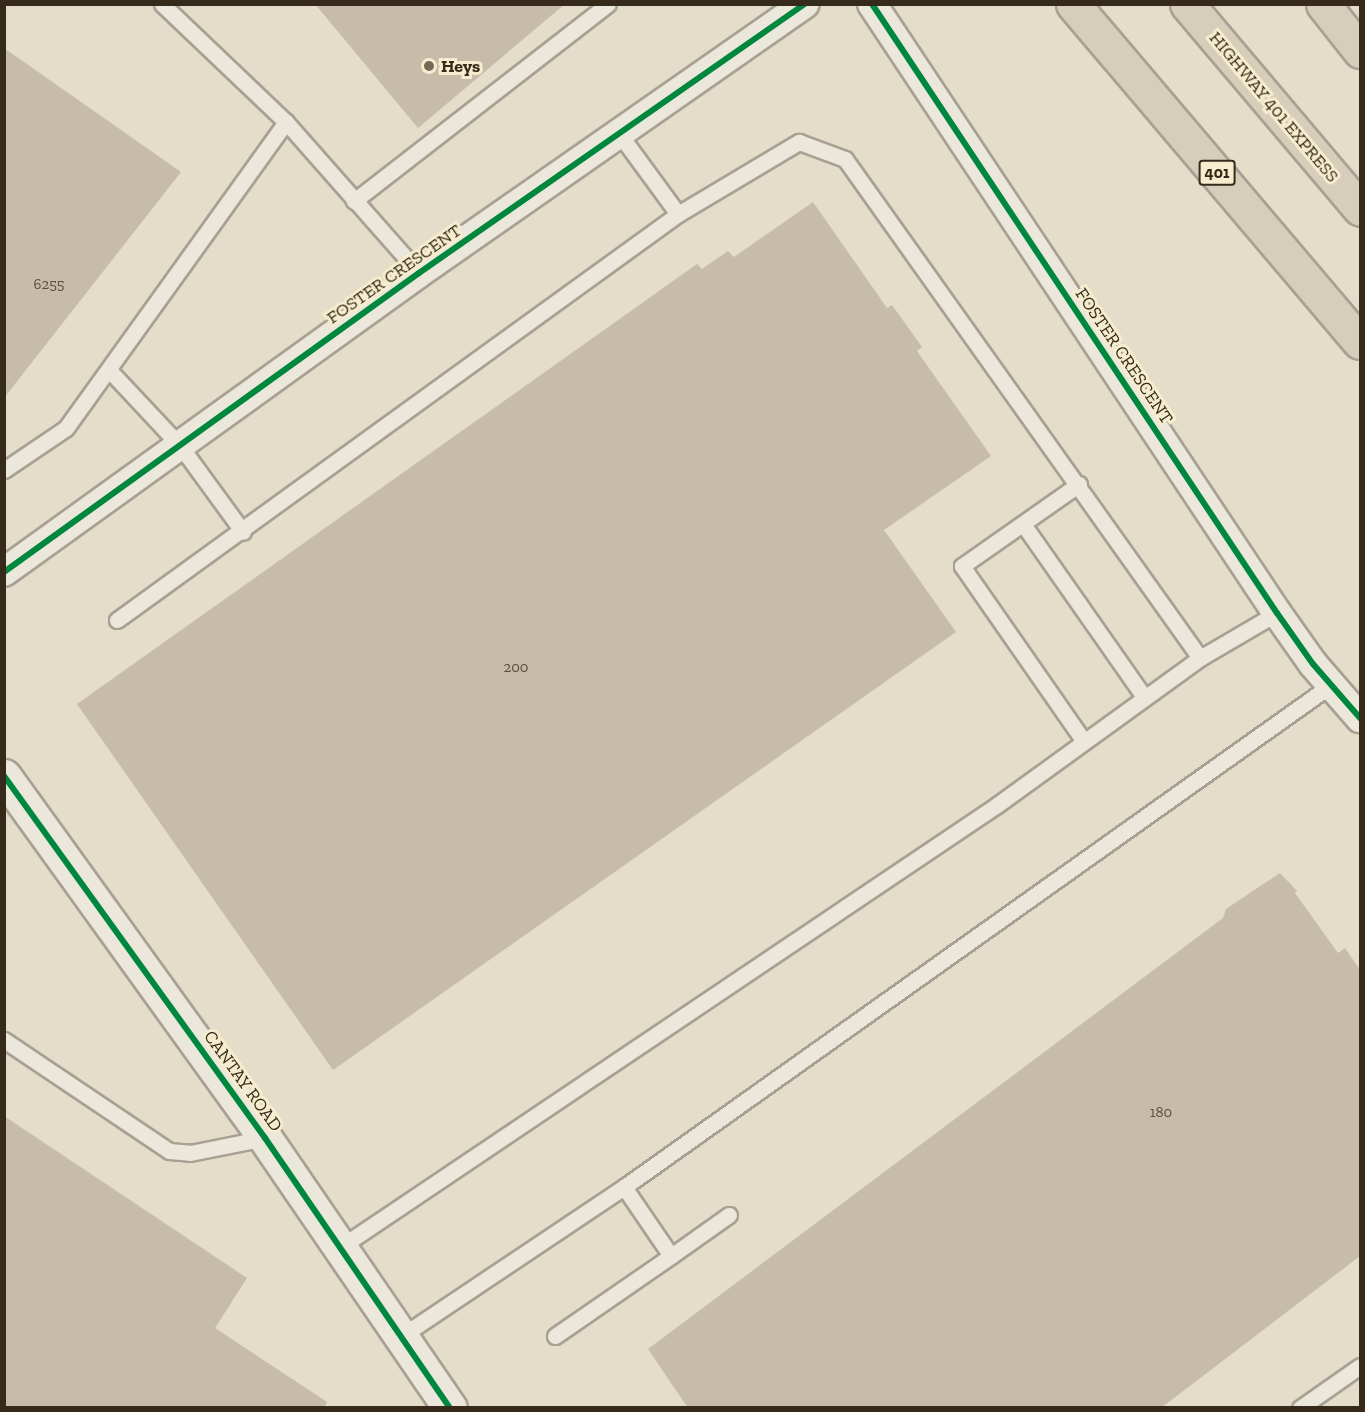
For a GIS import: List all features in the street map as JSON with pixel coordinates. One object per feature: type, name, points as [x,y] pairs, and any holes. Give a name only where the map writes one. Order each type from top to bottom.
[{"type":"highway","name":"401","points":[[1073,4],[1360,342]]},
{"type":"highway","name":"HIGHWAY 401 EXPRESS","points":[[1187,4],[1360,209]]},
{"type":"highway","points":[[1323,4],[1360,51]]},
{"type":"street","name":"FOSTER CRESCENT","points":[[4,572],[182,447],[419,273],[621,135],[805,4]]},
{"type":"street","name":"FOSTER CRESCENT","points":[[872,4],[1277,613],[1331,685],[1360,718]]},
{"type":"street","name":"CANTAY ROAD","points":[[4,776],[265,1138],[450,1407]]},
{"type":"lane","points":[[162,4],[286,122],[419,273]]},
{"type":"lane","points":[[354,201],[608,4]]},
{"type":"lane","points":[[4,470],[66,428],[110,371],[286,122]]},
{"type":"lane","points":[[621,135],[678,214]]},
{"type":"lane","points":[[117,620],[243,532],[678,214],[799,142],[845,159],[1079,484],[1200,658]]},
{"type":"lane","points":[[110,371],[182,447],[243,532]]},
{"type":"lane","points":[[1079,484],[962,566],[1083,740]]},
{"type":"lane","points":[[1023,524],[1144,697]]},
{"type":"lane","points":[[339,1248],[997,805],[1083,740],[1200,658],[1277,613]]},
{"type":"lane","points":[[400,1337],[624,1187],[1331,685]]},
{"type":"lane","points":[[4,1040],[169,1151],[189,1153],[265,1138]]},
{"type":"lane","points":[[624,1187],[671,1256]]},
{"type":"lane","points":[[555,1336],[729,1215]]},
{"type":"lane","points":[[1300,1407],[1360,1366]]},
{"type":"building","name":"Heys","points":[[315,4],[565,4],[418,128]]},
{"type":"building","points":[[4,48],[181,172],[4,398]]},
{"type":"building","points":[[813,202],[887,308],[892,305],[922,347],[917,351],[991,456],[884,530],[956,632],[333,1070],[77,704],[697,264],[702,269],[728,251],[734,257]]},
{"type":"building","points":[[1280,873],[1297,891],[1295,893],[1338,953],[1345,948],[1360,970],[1360,1256],[1161,1408],[688,1408],[648,1349],[1223,918],[1226,909]]},
{"type":"building","points":[[4,1116],[247,1278],[215,1328],[327,1402],[324,1408],[4,1408]]},
{"type":"cycle path","points":[[4,572],[419,273],[805,4]]},
{"type":"cycle path","points":[[872,4],[1277,613],[1313,664],[1360,718]]},
{"type":"cycle path","points":[[4,776],[265,1138],[450,1408]]},
{"type":"place","name":"Heys","points":[[429,66]]}]
